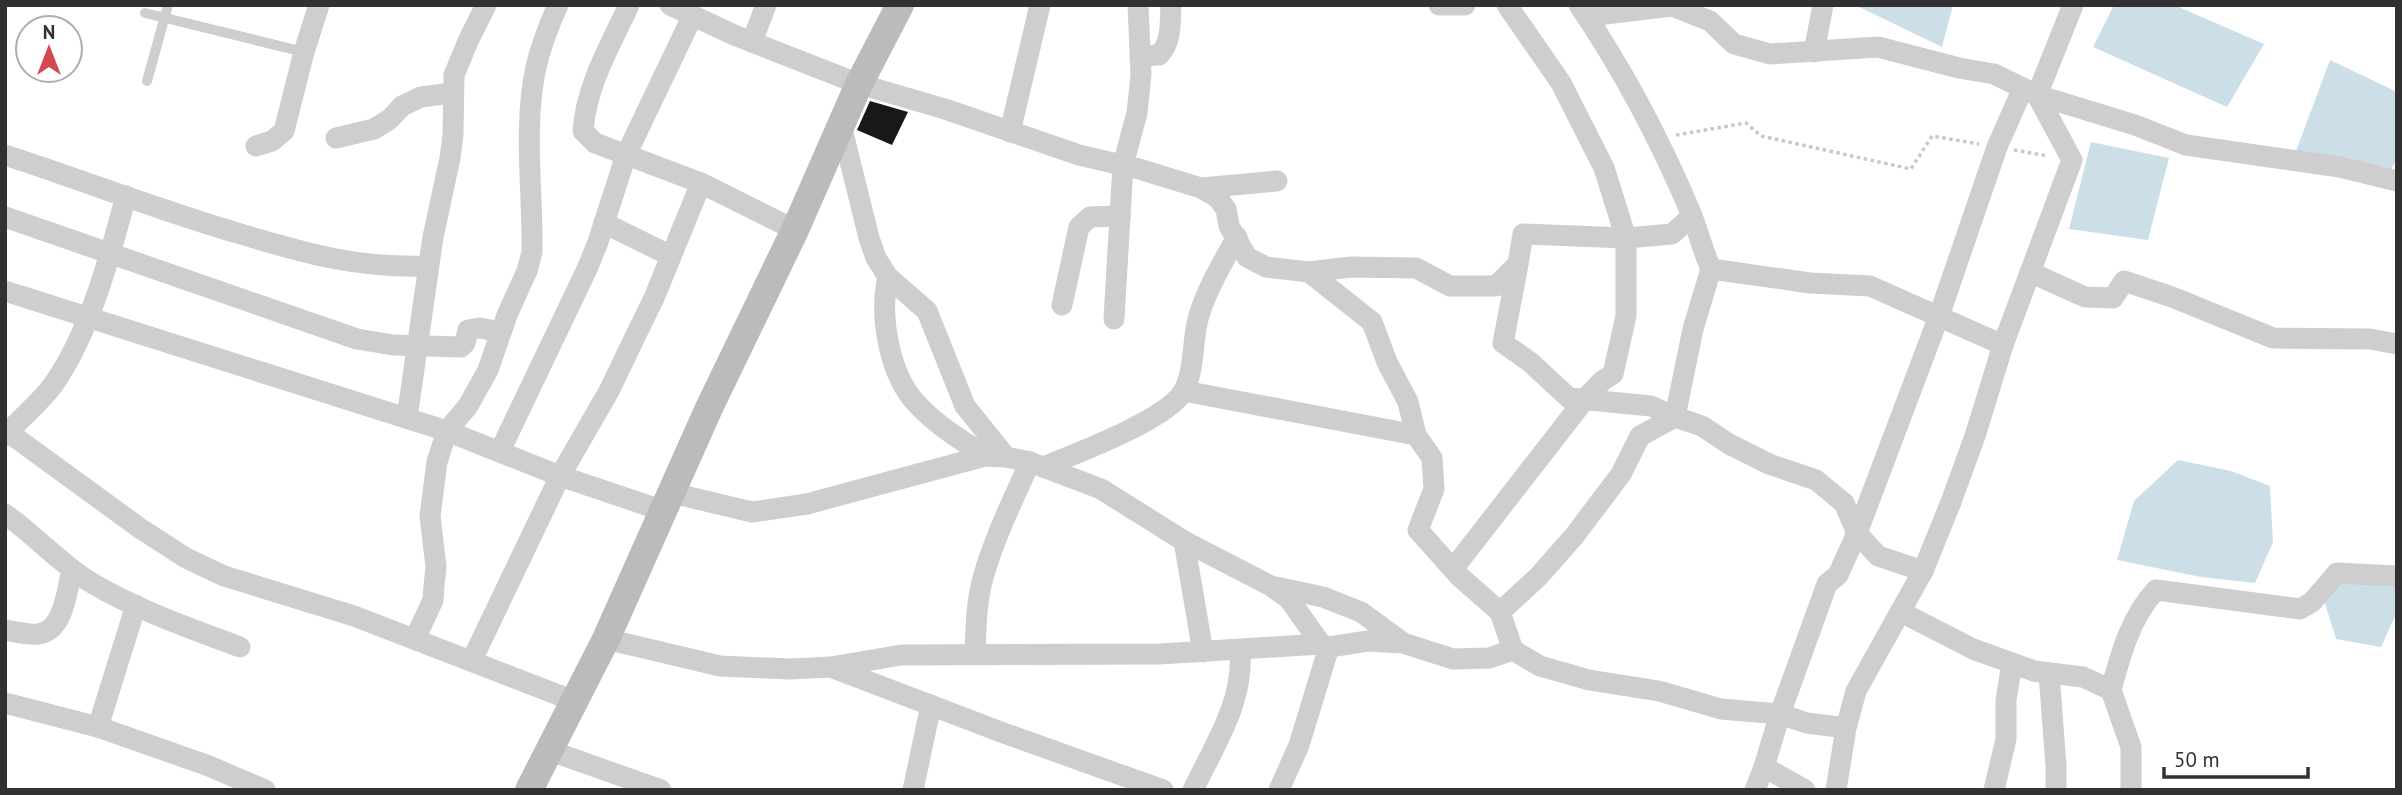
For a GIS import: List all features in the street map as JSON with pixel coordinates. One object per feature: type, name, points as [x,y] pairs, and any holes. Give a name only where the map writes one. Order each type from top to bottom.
[{"type":"main road","points":[[529,790],[606,639],[709,408],[795,230],[859,84],[900,5]]},
{"type":"street","points":[[256,146],[272,141],[284,131],[303,52],[319,5]]},
{"type":"street","points":[[407,418],[428,266],[450,158],[454,75],[486,5]]},
{"type":"street","points":[[415,639],[433,600],[436,567],[430,516],[437,461],[447,431],[480,388],[527,271],[532,252],[532,98],[545,35],[558,5]]},
{"type":"street","points":[[629,5],[591,88],[585,108],[583,131],[595,143],[701,183],[795,230]]},
{"type":"street","points":[[752,42],[766,5]]},
{"type":"street","points":[[1010,132],[1040,5]]},
{"type":"street","points":[[1114,319],[1123,165],[1137,113],[1141,75],[1139,5]]},
{"type":"street","points":[[1140,56],[1159,55],[1165,50],[1171,5]]},
{"type":"street","points":[[1439,5],[1465,5]]},
{"type":"street","points":[[1453,569],[1584,400],[1602,381],[1613,374],[1626,316],[1626,239],[1604,168],[1561,82],[1507,5]]},
{"type":"street","points":[[1814,52],[1823,5]]},
{"type":"street","points":[[1755,790],[1828,584],[1838,575],[1857,533],[1939,316],[1997,147],[2030,91],[2073,5]]},
{"type":"street","points":[[1584,12],[1605,14],[1672,6],[1710,21],[1734,44],[1770,54],[1878,47],[1994,74],[2030,91],[2135,125],[2186,145],[2340,167],[2397,181]]},
{"type":"street","points":[[500,451],[582,280],[680,9],[752,42],[859,84],[945,109],[1079,155],[1201,188],[1217,197],[1226,209],[1229,226],[1247,257],[1266,267],[1309,272],[1351,267],[1416,268],[1450,286],[1496,286],[1518,264]]},
{"type":"street","points":[[1500,612],[1539,576],[1575,535],[1621,474],[1640,436],[1675,417],[1693,329],[1711,269],[1692,216],[1642,106],[1609,48],[1584,12]]},
{"type":"street","points":[[1836,790],[1846,728],[1856,691],[1923,571],[1971,447],[2003,345],[2072,160],[2030,91]]},
{"type":"street","points":[[336,138],[374,129],[390,119],[402,106],[421,97],[452,93]]},
{"type":"street","points":[[841,125],[876,258],[888,277],[927,311],[965,406],[995,457]]},
{"type":"street","points":[[5,155],[188,218],[322,258],[383,266],[428,266]]},
{"type":"street","points":[[1201,188],[1277,181]]},
{"type":"street","points":[[472,660],[560,475],[609,391],[654,298],[701,183]]},
{"type":"street","points":[[126,196],[111,252],[69,357],[51,387],[6,433],[141,529],[186,558],[224,576],[354,616],[574,701]]},
{"type":"street","points":[[1062,305],[1079,227],[1090,218],[1120,216]]},
{"type":"street","points":[[1692,216],[1672,234],[1626,239],[1523,234],[1503,343],[1530,362],[1569,398],[1651,405],[1702,426],[1729,444],[1769,464],[1816,480],[1844,503],[1857,533],[1878,556],[1923,571]]},
{"type":"street","points":[[5,217],[111,252],[329,331],[374,344],[461,347],[468,330],[473,328],[501,332]]},
{"type":"street","points":[[604,223],[671,256]]},
{"type":"street","points":[[975,654],[982,580],[995,545],[1036,465],[1091,447],[1171,407],[1184,391],[1190,372],[1198,321],[1205,299],[1237,237]]},
{"type":"street","points":[[1711,269],[1810,283],[1870,286],[2003,345]]},
{"type":"street","points":[[1309,272],[1372,322],[1387,362],[1408,402],[1416,435],[1432,458],[1434,489],[1418,530],[1453,569],[1500,612],[1513,650],[1540,666],[1589,680],[1659,691],[1721,709],[1780,714],[1807,723],[1846,728]]},
{"type":"street","points":[[2031,272],[2085,297],[2113,298],[2124,281],[2172,297],[2273,338],[2370,339],[2397,344]]},
{"type":"street","points":[[888,277],[884,293],[885,331],[903,383],[927,415],[995,457],[1036,465],[1101,489],[1184,541],[1270,586],[1289,599],[1325,645]]},
{"type":"street","points":[[5,291],[447,431],[560,475],[668,502],[752,512],[774,510],[995,457]]},
{"type":"street","points":[[1184,391],[1416,435]]},
{"type":"street","points":[[5,514],[90,582],[136,605],[240,648]]},
{"type":"street","points":[[1184,541],[1203,652]]},
{"type":"street","points":[[5,631],[37,634],[50,631],[57,621],[72,570]]},
{"type":"street","points":[[2131,790],[2131,747],[2111,690],[2129,635],[2145,602],[2156,590],[2300,609],[2312,602],[2337,573],[2397,576]]},
{"type":"street","points":[[1270,586],[1323,597],[1361,612],[1403,643]]},
{"type":"street","points":[[98,727],[136,605]]},
{"type":"street","points":[[1900,612],[1973,649],[2034,671],[2083,677],[2111,690]]},
{"type":"street","points":[[606,639],[720,666],[790,669],[831,667],[901,655],[1203,652],[1368,641],[1403,643],[1453,659],[1489,658],[1513,650]]},
{"type":"street","points":[[1279,790],[1299,745],[1325,645]]},
{"type":"street","points":[[1193,790],[1236,698],[1241,670],[1240,650]]},
{"type":"street","points":[[1994,790],[2006,739],[2006,700],[2011,663]]},
{"type":"street","points":[[831,667],[1163,790]]},
{"type":"street","points":[[2049,673],[2056,790]]},
{"type":"street","points":[[5,704],[98,727],[209,766],[265,790]]},
{"type":"street","points":[[913,790],[930,705]]},
{"type":"street","points":[[548,750],[661,790]]},
{"type":"street","points":[[1764,767],[1805,790]]},
{"type":"lane","points":[[147,81],[168,5]]},
{"type":"lane","points":[[145,13],[303,52]]},
{"type":"path","points":[[1657,139],[1746,123],[1760,136],[1912,169],[1932,136],[2072,160]]},
{"type":"shaded area","points":[[1855,5],[1953,5],[1942,47]]},
{"type":"shaded area","points":[[2114,5],[2174,5],[2264,44],[2227,107],[2093,47]]},
{"type":"shaded area","points":[[2330,60],[2397,92],[2397,158],[2388,176],[2296,151]]},
{"type":"shaded area","points":[[2091,142],[2169,158],[2148,240],[2069,229]]},
{"type":"shaded area","points":[[2178,460],[2231,471],[2270,486],[2273,542],[2255,583],[2201,577],[2117,560],[2134,501]]},
{"type":"shaded area","points":[[2354,575],[2397,582],[2397,612],[2381,647],[2336,639],[2323,597]]},
{"type":"building","points":[[870,101],[908,112],[892,145],[857,130]]}]
